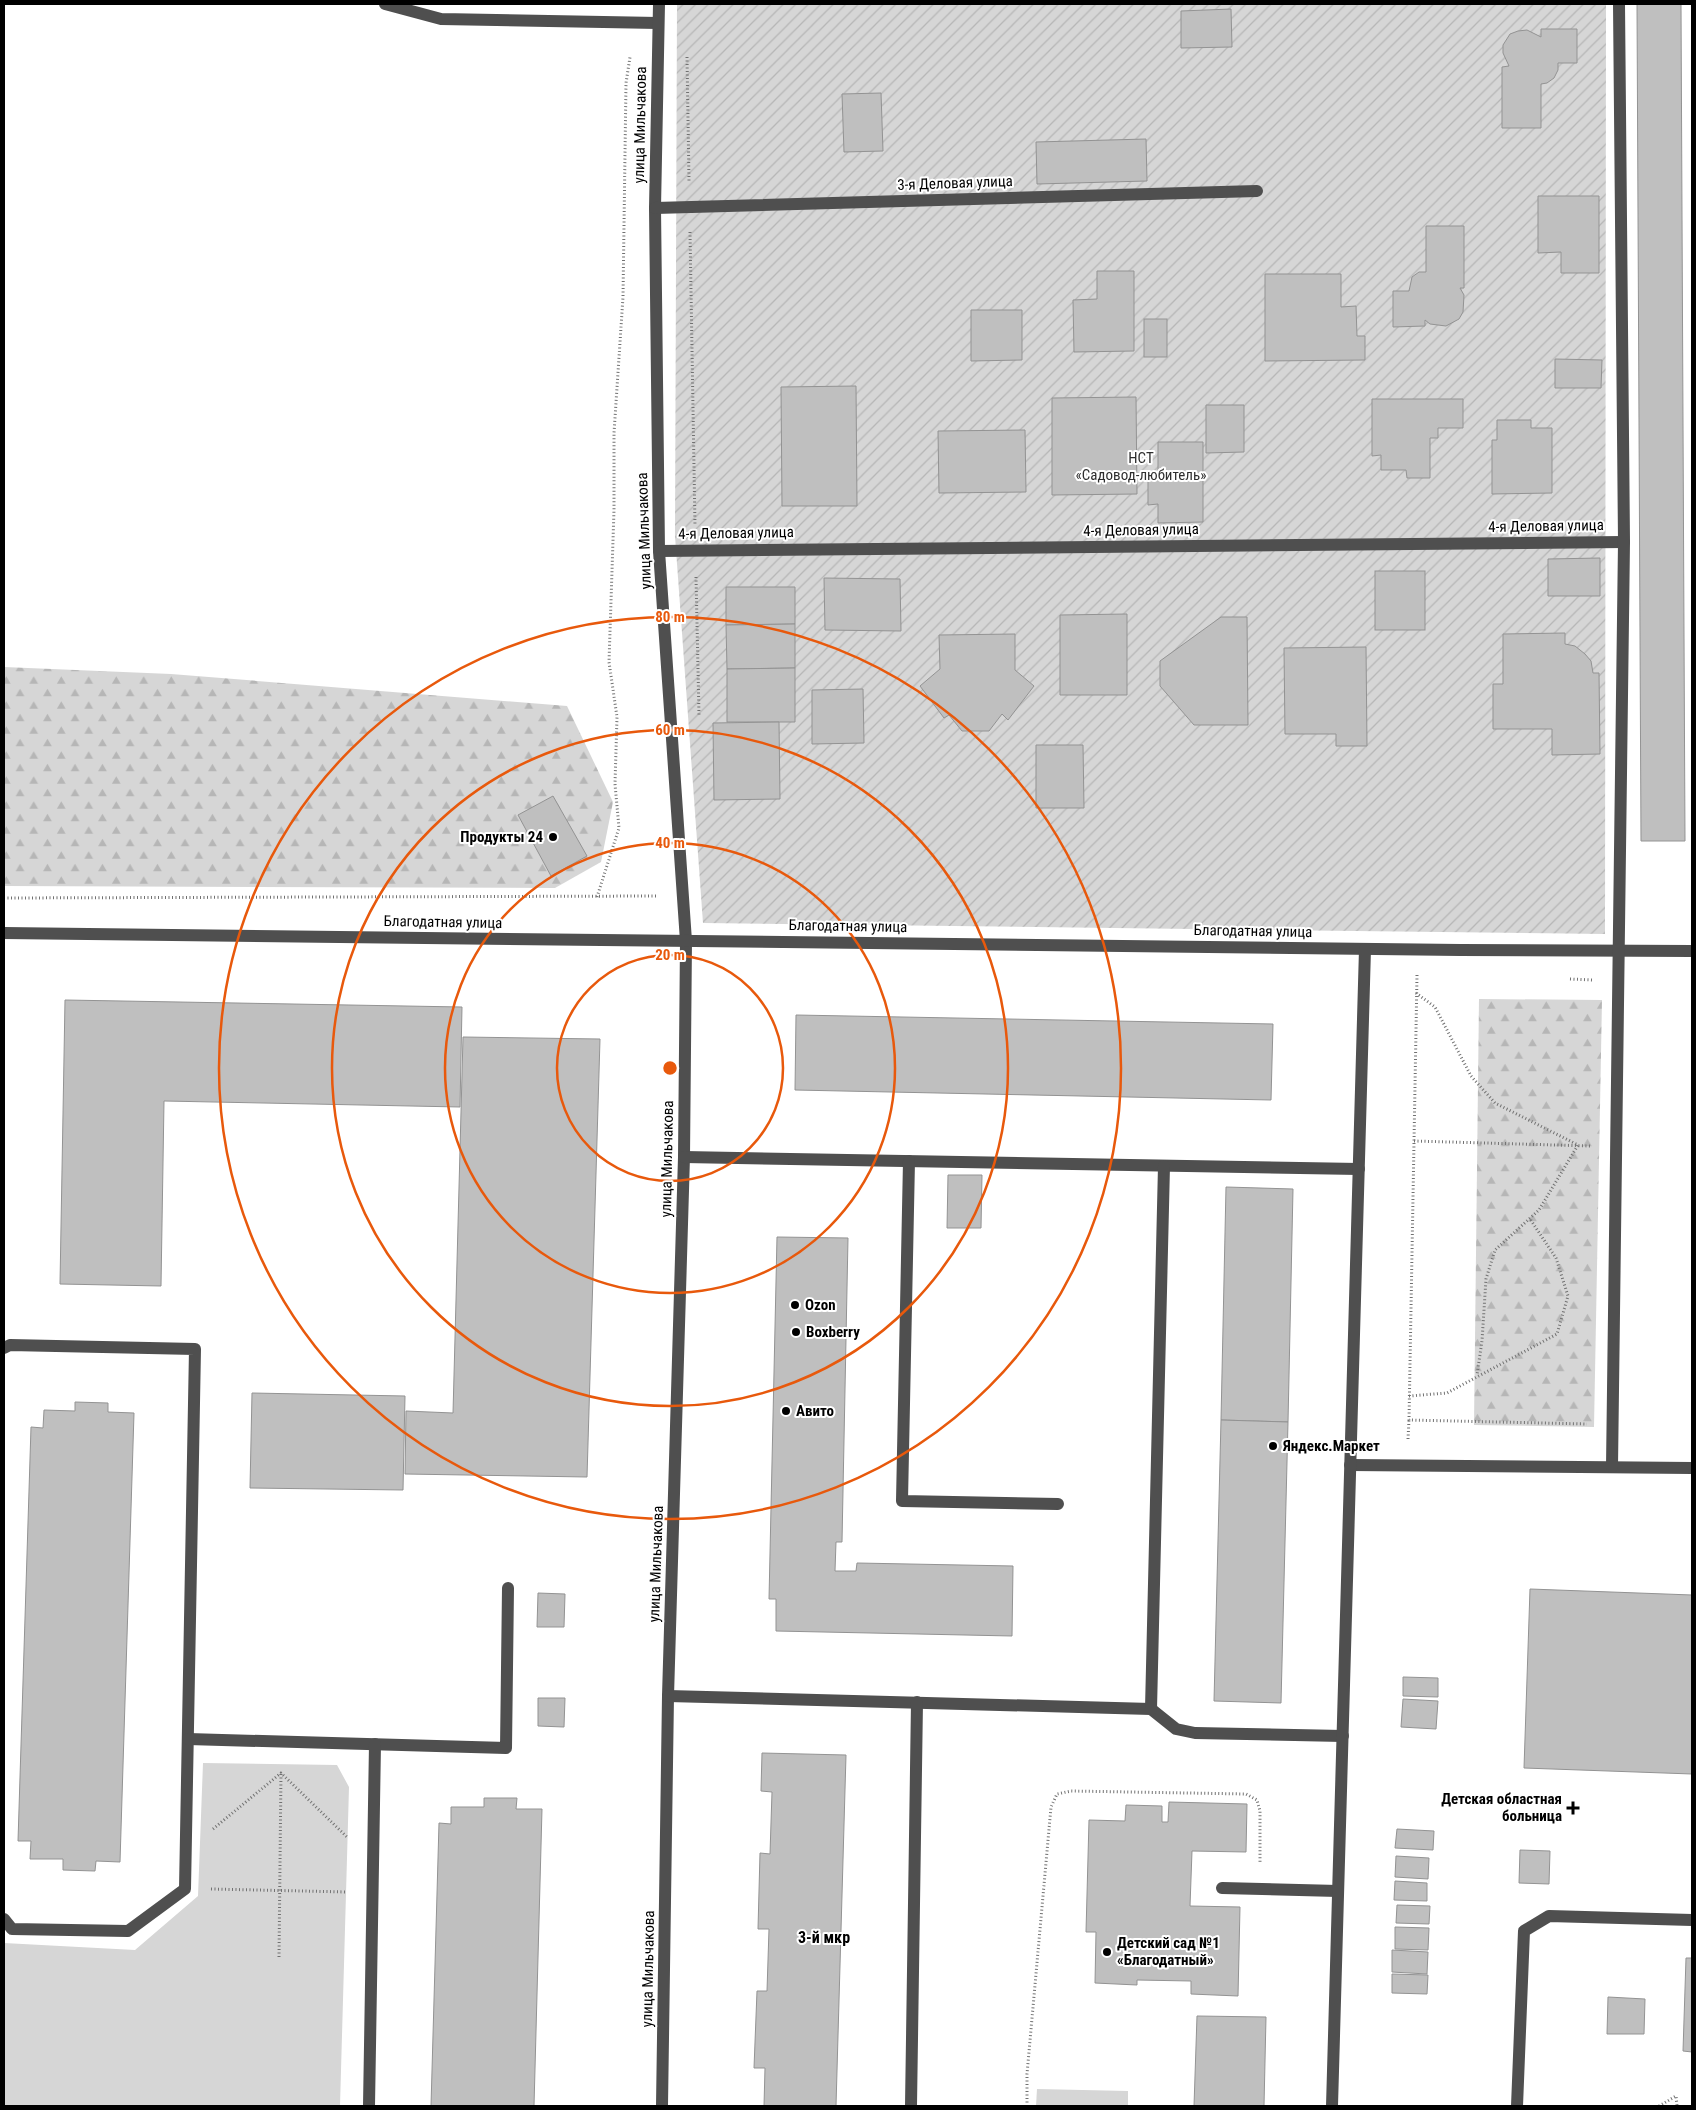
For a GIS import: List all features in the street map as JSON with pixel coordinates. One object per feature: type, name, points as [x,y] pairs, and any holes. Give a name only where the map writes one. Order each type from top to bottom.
[{"type":"street","points":[[385,4],[441,19],[658,23]]},
{"type":"street","name":"улица Мильчакова","points":[[658,4],[654,208],[659,550],[686,941],[684,1157],[668,1696],[662,2106]]},
{"type":"street","points":[[1612,1467],[1624,542],[1619,4]]},
{"type":"street","name":"3-я Деловая улица","points":[[654,208],[1257,191]]},
{"type":"street","name":"4-я Деловая улица","points":[[659,550],[1624,542]]},
{"type":"street","name":"Благодатная улица","points":[[4,933],[1692,951]]},
{"type":"street","points":[[1332,2106],[1366,949]]},
{"type":"street","points":[[684,1157],[1359,1168]]},
{"type":"street","points":[[909,1161],[902,1501],[1058,1504]]},
{"type":"street","points":[[1151,1709],[1164,1166]]},
{"type":"street","points":[[4,1348],[10,1346],[195,1349],[185,1888],[128,1931],[12,1929],[4,1919]]},
{"type":"street","points":[[1350,1465],[1692,1468]]},
{"type":"street","points":[[188,1739],[506,1748],[508,1588]]},
{"type":"street","points":[[668,1696],[1151,1709],[1176,1729],[1195,1733],[1343,1736]]},
{"type":"street","points":[[911,2106],[917,1702]]},
{"type":"street","points":[[369,2106],[375,1744]]},
{"type":"street","points":[[1222,1888],[1338,1890]]},
{"type":"street","points":[[1517,2106],[1524,1931],[1549,1916],[1692,1920]]},
{"type":"path","points":[[597,896],[618,828],[616,784],[617,717],[609,662],[614,510],[614,433],[623,298],[626,83],[635,22]]},
{"type":"path","points":[[686,52],[699,717]]},
{"type":"path","points":[[4,898],[682,896]]},
{"type":"path","points":[[1417,974],[1409,1420],[1613,1424]]},
{"type":"path","points":[[1416,993],[1435,1007],[1471,1076],[1496,1103],[1578,1146]]},
{"type":"path","points":[[1414,1141],[1616,1146]]},
{"type":"path","points":[[1477,1376],[1482,1341],[1486,1278],[1496,1250],[1539,1210],[1578,1146]]},
{"type":"path","points":[[1409,1396],[1447,1393],[1477,1376],[1514,1359],[1557,1334],[1568,1296],[1556,1258],[1530,1218]]},
{"type":"path","points":[[279,1957],[281,1741]]},
{"type":"path","points":[[185,1852],[281,1773]]},
{"type":"path","points":[[281,1773],[373,1863]]},
{"type":"path","points":[[1027,2106],[1027,2074],[1051,1807],[1057,1794],[1071,1791],[1246,1794],[1257,1800],[1260,1811],[1259,1889]]},
{"type":"path","points":[[185,1888],[372,1892]]},
{"type":"path","points":[[1659,2106],[1676,2096],[1677,2106]]},
{"type":"green space","name":"НСТ «Садовод-любитель»","points":[[677,4],[1606,4],[1605,934],[703,923],[675,536]]},
{"type":"green space","points":[[4,667],[171,674],[567,706],[613,802],[601,862],[555,888],[4,886]]},
{"type":"green space","points":[[1479,999],[1602,1000],[1594,1427],[1474,1425]]},
{"type":"green space","points":[[203,1763],[337,1765],[349,1787],[340,2106],[4,2106],[4,1943],[135,1950],[198,1896]]},
{"type":"green space","points":[[1037,2089],[1128,2091],[1128,2106],[1036,2106]]},
{"type":"building","points":[[1637,4],[1681,4],[1685,841],[1641,841]]},
{"type":"building","points":[[1231,9],[1232,47],[1181,48],[1181,11]]},
{"type":"building","points":[[1541,29],[1577,29],[1577,63],[1558,63],[1558,70],[1554,78],[1547,83],[1541,84],[1541,128],[1502,128],[1502,67],[1509,66],[1503,53],[1503,45],[1510,34],[1527,30],[1541,37]]},
{"type":"building","points":[[881,93],[883,151],[844,152],[842,94]]},
{"type":"building","points":[[1146,139],[1147,181],[1037,184],[1036,142]]},
{"type":"building","points":[[1538,196],[1599,196],[1599,273],[1561,273],[1561,252],[1538,253]]},
{"type":"building","points":[[1426,226],[1464,226],[1464,288],[1460,288],[1464,295],[1463,312],[1459,319],[1446,326],[1430,324],[1425,320],[1425,326],[1393,327],[1393,291],[1409,291],[1412,277],[1419,272],[1426,272]]},
{"type":"building","points":[[1097,271],[1134,271],[1134,351],[1074,352],[1073,300],[1097,299]]},
{"type":"building","points":[[1265,274],[1341,274],[1341,307],[1356,306],[1357,336],[1365,336],[1365,360],[1265,361]]},
{"type":"building","points":[[971,310],[1022,310],[1022,360],[971,361]]},
{"type":"building","points":[[1144,319],[1167,319],[1167,357],[1144,357]]},
{"type":"building","points":[[1555,359],[1602,360],[1601,388],[1555,388]]},
{"type":"building","points":[[856,386],[857,506],[782,506],[781,387]]},
{"type":"building","points":[[1136,397],[1137,494],[1052,495],[1052,398]]},
{"type":"building","points":[[1372,399],[1463,399],[1463,428],[1438,428],[1438,438],[1430,438],[1430,478],[1407,478],[1406,470],[1381,470],[1381,455],[1372,456]]},
{"type":"building","points":[[1206,405],[1244,405],[1244,452],[1206,453]]},
{"type":"building","points":[[1497,420],[1531,420],[1531,428],[1552,428],[1552,493],[1492,494],[1492,440],[1497,440]]},
{"type":"building","points":[[1025,430],[1026,492],[939,493],[938,431]]},
{"type":"building","points":[[1158,442],[1203,442],[1203,522],[1158,523],[1158,504],[1148,505],[1148,475],[1158,475]]},
{"type":"building","points":[[1600,558],[1600,596],[1548,596],[1548,559]]},
{"type":"building","points":[[1375,571],[1425,571],[1425,630],[1375,630]]},
{"type":"building","points":[[824,578],[900,579],[901,631],[825,630]]},
{"type":"building","points":[[726,587],[795,587],[795,624],[726,625]]},
{"type":"building","points":[[1127,614],[1127,695],[1060,695],[1060,615]]},
{"type":"building","points":[[1221,617],[1247,617],[1248,725],[1194,725],[1160,686],[1160,661]]},
{"type":"building","points":[[795,624],[795,668],[727,669],[726,625]]},
{"type":"building","points":[[1565,633],[1565,644],[1575,646],[1585,654],[1591,661],[1593,673],[1599,673],[1600,754],[1552,755],[1552,729],[1493,729],[1493,684],[1503,684],[1503,634]]},
{"type":"building","points":[[1015,634],[1015,670],[1034,686],[1008,720],[1002,714],[989,731],[962,731],[949,715],[944,718],[920,686],[940,669],[939,635]]},
{"type":"building","points":[[1366,647],[1367,746],[1336,746],[1336,734],[1285,734],[1284,648]]},
{"type":"building","points":[[795,668],[795,722],[727,722],[727,669]]},
{"type":"building","points":[[863,689],[864,743],[812,744],[812,690]]},
{"type":"building","points":[[779,722],[780,799],[714,800],[713,723]]},
{"type":"building","points":[[1036,745],[1083,745],[1084,808],[1036,808]]},
{"type":"building","points":[[553,796],[587,856],[551,876],[518,815]]},
{"type":"building","points":[[65,1000],[462,1007],[460,1107],[164,1101],[161,1286],[60,1284]]},
{"type":"building","points":[[796,1015],[1273,1024],[1271,1100],[795,1090]]},
{"type":"building","points":[[463,1037],[600,1039],[587,1477],[405,1474],[406,1411],[453,1413]]},
{"type":"building","points":[[948,1175],[982,1175],[981,1228],[947,1228]]},
{"type":"building","points":[[1226,1187],[1293,1189],[1288,1422],[1221,1420]]},
{"type":"building","points":[[777,1237],[848,1238],[842,1542],[836,1542],[835,1571],[856,1571],[857,1563],[1013,1566],[1012,1636],[776,1631],[776,1599],[769,1599]]},
{"type":"building","points":[[252,1393],[405,1396],[403,1490],[250,1488]]},
{"type":"building","points":[[75,1402],[108,1403],[108,1412],[134,1413],[120,1862],[96,1861],[95,1871],[63,1870],[63,1859],[30,1859],[31,1841],[18,1841],[31,1427],[43,1428],[44,1410],[75,1411]]},
{"type":"building","points":[[1221,1420],[1288,1422],[1281,1703],[1214,1701]]},
{"type":"building","points":[[1530,1589],[1692,1595],[1692,1774],[1524,1768]]},
{"type":"building","points":[[538,1593],[565,1594],[564,1627],[537,1627]]},
{"type":"building","points":[[1403,1677],[1438,1678],[1438,1697],[1403,1696]]},
{"type":"building","points":[[538,1698],[565,1698],[564,1727],[538,1726]]},
{"type":"building","points":[[1403,1699],[1438,1701],[1436,1729],[1401,1727]]},
{"type":"building","points":[[762,1753],[846,1755],[836,2106],[764,2106],[765,2068],[754,2068],[757,1991],[767,1991],[769,1929],[758,1929],[760,1853],[770,1854],[772,1792],[761,1791]]},
{"type":"building","points":[[484,1798],[517,1798],[516,1809],[542,1809],[534,2106],[431,2106],[439,1823],[451,1824],[451,1807],[484,1807]]},
{"type":"building","points":[[1169,1802],[1247,1804],[1246,1852],[1192,1851],[1190,1906],[1240,1907],[1238,1996],[1191,1994],[1191,1981],[1137,1980],[1137,1985],[1095,1983],[1096,1932],[1086,1932],[1089,1820],[1125,1821],[1126,1805],[1162,1806],[1162,1822],[1168,1822]]},
{"type":"building","points":[[1397,1829],[1434,1831],[1433,1850],[1395,1848]]},
{"type":"building","points":[[1520,1850],[1550,1851],[1549,1884],[1519,1883]]},
{"type":"building","points":[[1396,1856],[1429,1858],[1428,1879],[1395,1877]]},
{"type":"building","points":[[1395,1881],[1427,1883],[1427,1901],[1394,1900]]},
{"type":"building","points":[[1397,1905],[1430,1906],[1429,1924],[1396,1923]]},
{"type":"building","points":[[1395,1927],[1429,1928],[1428,1950],[1395,1949]]},
{"type":"building","points":[[1392,1950],[1428,1952],[1427,1974],[1392,1972]]},
{"type":"building","points":[[1686,1958],[1692,1958],[1692,2052],[1683,2051]]},
{"type":"building","points":[[1392,1974],[1428,1975],[1427,1994],[1392,1993]]},
{"type":"building","points":[[1608,1997],[1645,1999],[1644,2034],[1607,2034]]},
{"type":"building","points":[[1197,2016],[1266,2017],[1264,2106],[1194,2106]]},
{"type":"place","name":"Продукты 24","points":[[553,837]]},
{"type":"place","name":"Ozon","points":[[795,1305]]},
{"type":"place","name":"Boxberry","points":[[796,1332]]},
{"type":"place","name":"Авито","points":[[786,1411]]},
{"type":"place","name":"Яндекс.Маркет","points":[[1273,1446]]},
{"type":"place","name":"Детская областная больница","points":[[1573,1808]]},
{"type":"place","name":"Детский сад №1 «Благодатный»","points":[[1107,1952]]},
{"type":"district","name":"3-й мкр","points":[[824,1937]]}]
